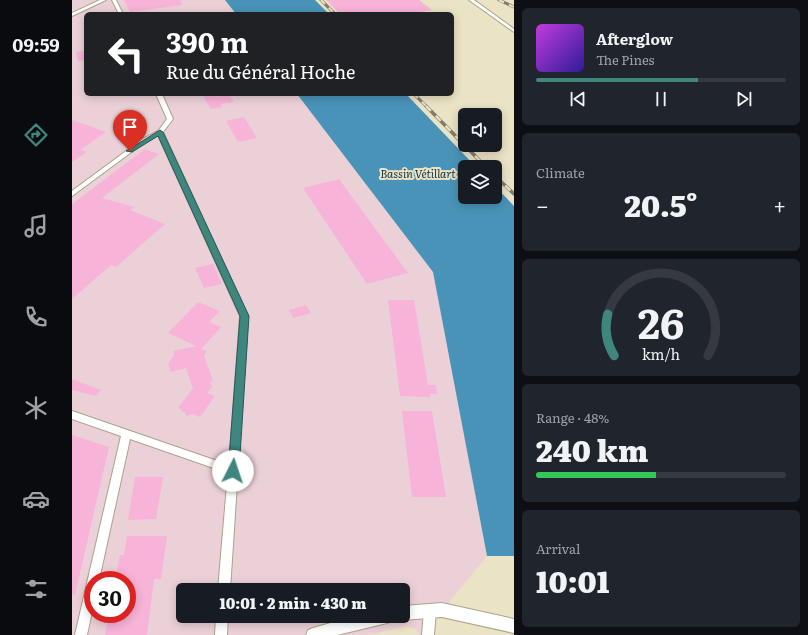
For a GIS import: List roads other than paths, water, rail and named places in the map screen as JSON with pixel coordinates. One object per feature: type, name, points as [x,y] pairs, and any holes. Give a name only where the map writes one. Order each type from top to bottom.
[{"type":"street","points":[[72,14],[96,2],[104,0]]},
{"type":"street","points":[[114,0],[120,12]]},
{"type":"street","points":[[471,0],[514,31]]},
{"type":"street","points":[[72,194],[143,141],[160,132],[170,119],[160,96]]},
{"type":"street","points":[[160,132],[244,316],[225,583]]},
{"type":"street","points":[[72,415],[233,471]]},
{"type":"street","points":[[95,571],[126,434]]},
{"type":"street","points":[[410,612],[442,610],[514,626]]},
{"type":"street","points":[[428,635],[430,611]]},
{"type":"street","points":[[81,635],[84,622]]},
{"type":"street","points":[[221,635],[222,623]]},
{"type":"street","points":[[313,635],[352,623]]},
{"type":"water","points":[[225,0],[315,0],[327,12],[234,12]]},
{"type":"water","name":"Bassin Vétillart","points":[[299,96],[408,96],[458,148],[458,152],[462,152],[469,160],[458,160],[458,204],[502,204],[502,193],[514,206],[514,556],[487,556],[433,272]]},
{"type":"railway","points":[[321,0],[333,12]]},
{"type":"railway","points":[[499,0],[514,7]]},
{"type":"railway","points":[[416,96],[426,106]]},
{"type":"railway","points":[[426,106],[479,160]]},
{"type":"railway","points":[[502,183],[514,194]]}]
